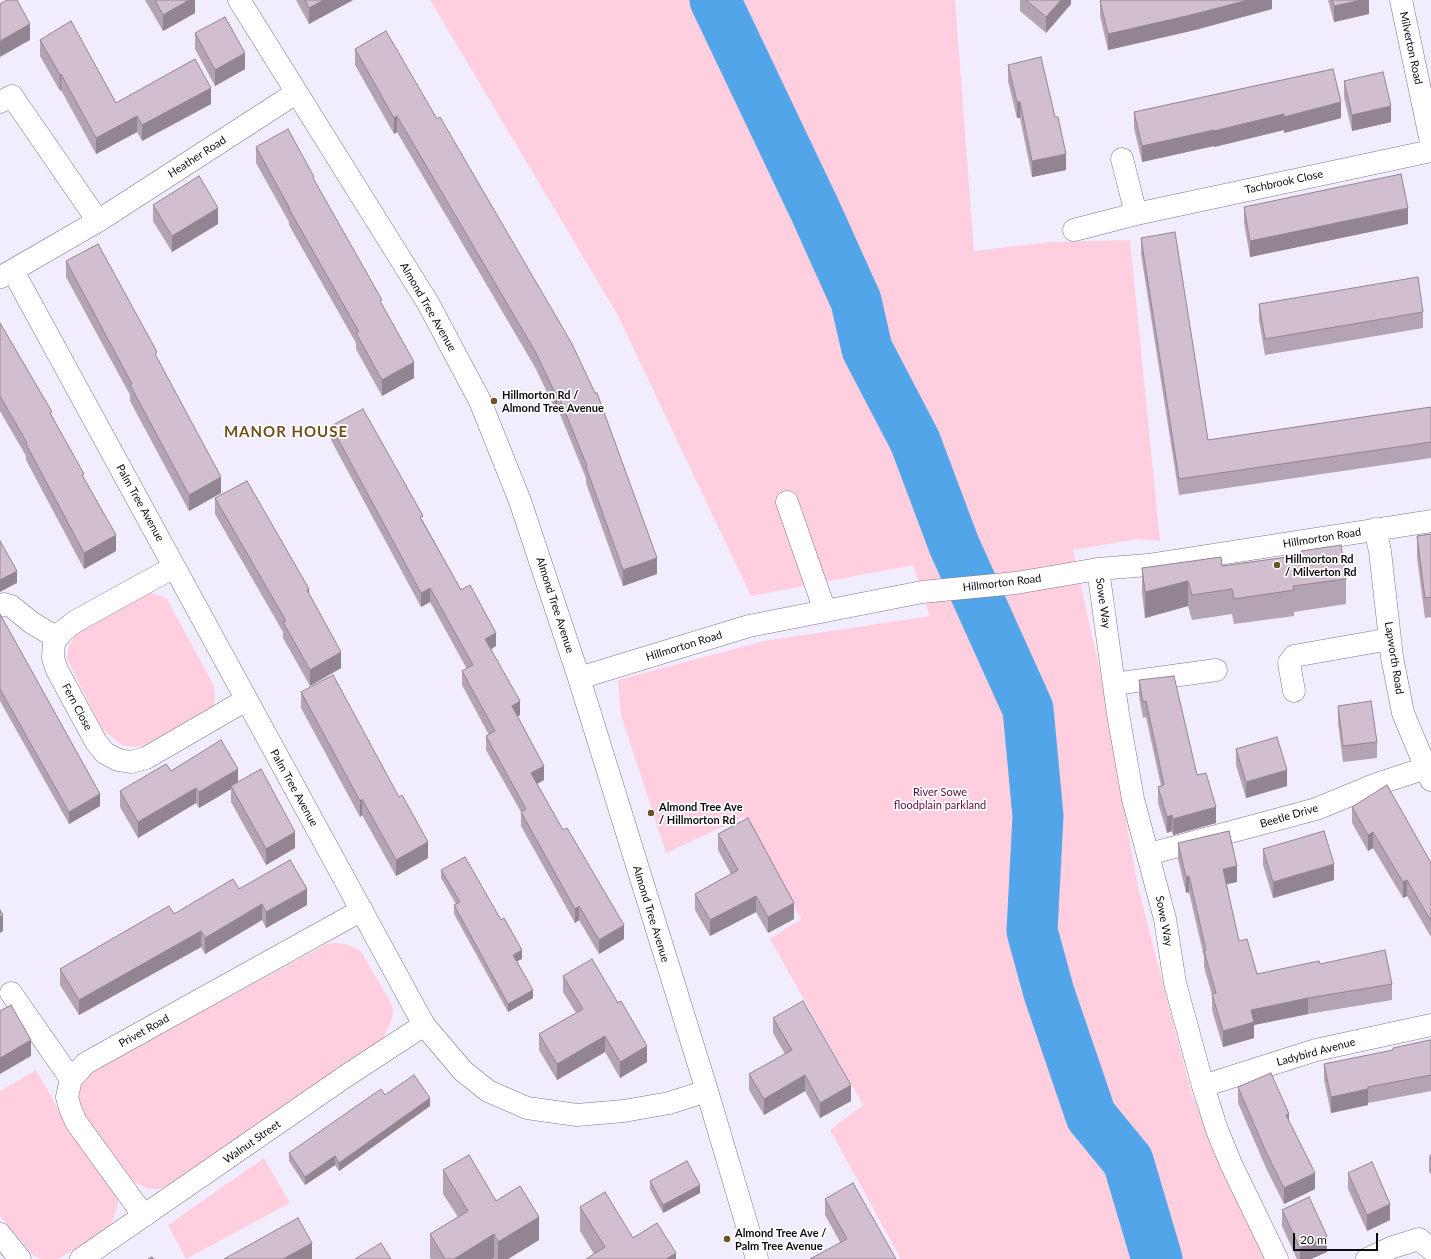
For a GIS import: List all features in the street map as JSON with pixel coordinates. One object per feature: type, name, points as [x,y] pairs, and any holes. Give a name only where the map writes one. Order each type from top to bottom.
[{"type":"street","name":"Almond Tree Avenue","points":[[239,0],[428,303],[480,401],[520,501],[579,678],[707,1091],[757,1259]]},
{"type":"street","name":"Milverton Road","points":[[1400,0],[1431,142]]},
{"type":"street","name":"Heather Road","points":[[7,274],[98,221],[296,93]]},
{"type":"street","points":[[0,102],[12,96],[98,221]]},
{"type":"street","name":"Tachbrook Close","points":[[1074,230],[1136,214],[1431,151]]},
{"type":"street","points":[[1122,159],[1136,214]]},
{"type":"street","name":"Palm Tree Avenue","points":[[7,274],[174,567],[424,1026],[463,1071],[488,1091],[527,1108],[576,1115],[624,1111],[669,1103],[707,1091]]},
{"type":"street","points":[[787,502],[824,611]]},
{"type":"street","name":"Hillmorton Road","points":[[579,678],[749,626],[922,592],[1016,583],[1098,568],[1148,565],[1431,521]]},
{"type":"street","name":"Lapworth Road","points":[[1375,530],[1380,551],[1390,639],[1403,713],[1428,774]]},
{"type":"street","points":[[0,606],[4,604],[11,606],[32,623],[56,637],[76,621],[174,567]]},
{"type":"street","name":"Sowe Way","points":[[1098,568],[1114,684],[1133,799],[1149,854],[1165,919],[1175,983],[1202,1086],[1217,1130],[1231,1164],[1277,1259]]},
{"type":"street","name":"Fern Close","points":[[56,637],[54,642],[54,658],[57,670],[96,742],[105,753],[118,760],[131,762],[146,758],[246,700]]},
{"type":"street","points":[[1294,691],[1289,663],[1294,656],[1390,639]]},
{"type":"street","points":[[1114,684],[1216,670]]},
{"type":"street","name":"Beetle Drive","points":[[1149,854],[1316,809],[1377,784],[1428,774]]},
{"type":"street","name":"Privet Road","points":[[71,1079],[86,1063],[362,910]]},
{"type":"street","points":[[12,993],[71,1079],[68,1098],[70,1108],[76,1122],[144,1216]]},
{"type":"street","name":"Ladybird Avenue","points":[[1202,1086],[1316,1050],[1431,1025]]},
{"type":"street","name":"Walnut Street","points":[[81,1259],[346,1076],[424,1026]]},
{"type":"street","points":[[0,1234],[20,1259]]},
{"type":"street","points":[[1367,1259],[1393,1247],[1419,1239],[1431,1249]]},
{"type":"green space","name":"River Sowe floodplain parkland","points":[[430,0],[955,0],[974,251],[1050,242],[1130,240],[1160,541],[1137,539],[1073,550],[1101,676],[1137,883],[1191,1092],[1225,1177],[1265,1259],[901,1259],[830,1130],[863,1105],[770,939],[801,919],[744,817],[666,853],[621,715],[618,680],[764,641],[930,616],[913,565],[751,596],[617,314]]},
{"type":"green space","points":[[152,593],[164,597],[168,601],[214,686],[214,705],[207,713],[146,745],[134,747],[122,745],[102,729],[67,659],[68,648],[76,633],[144,595]]},
{"type":"green space","points":[[327,944],[346,944],[360,950],[391,1003],[393,1010],[392,1019],[383,1039],[170,1186],[159,1189],[149,1189],[132,1181],[83,1113],[78,1097],[79,1086],[94,1070]]},
{"type":"green space","points":[[36,1070],[62,1116],[115,1194],[118,1204],[112,1223],[104,1231],[58,1259],[41,1259],[33,1255],[0,1216],[0,1091]]},
{"type":"green space","points":[[264,1158],[290,1203],[186,1259],[168,1225]]},
{"type":"building","points":[[7,0],[17,0],[30,24],[0,41],[0,4]]},
{"type":"building","points":[[155,0],[189,0],[163,15]]},
{"type":"building","points":[[305,0],[324,0],[309,8]]},
{"type":"building","points":[[1026,0],[1061,0],[1046,17]]},
{"type":"building","points":[[1248,0],[1108,34],[1100,1]]},
{"type":"building","points":[[1332,0],[1362,0],[1334,6]]},
{"type":"building","points":[[225,17],[245,53],[215,70],[195,33]]},
{"type":"building","points":[[71,21],[116,103],[195,59],[211,88],[142,125],[137,116],[96,138],[61,74],[60,75],[40,40]]},
{"type":"building","points":[[386,31],[437,119],[440,117],[572,344],[595,393],[597,393],[657,558],[623,570],[586,467],[587,466],[557,392],[555,393],[536,353],[397,116],[394,118],[355,49]]},
{"type":"building","points":[[1041,57],[1055,117],[1058,117],[1066,154],[1032,161],[1020,102],[1017,102],[1008,65]]},
{"type":"building","points":[[1333,69],[1341,102],[1284,117],[1284,114],[1142,146],[1134,112]]},
{"type":"building","points":[[1383,72],[1391,106],[1352,115],[1344,81]]},
{"type":"building","points":[[288,129],[314,177],[313,178],[382,300],[380,301],[414,362],[382,380],[356,333],[359,332],[289,209],[256,147]]},
{"type":"building","points":[[1401,174],[1408,208],[1250,241],[1244,207]]},
{"type":"building","points":[[199,176],[218,208],[172,236],[153,205]]},
{"type":"building","points":[[1175,232],[1208,440],[1431,407],[1431,442],[1179,479],[1141,238]]},
{"type":"building","points":[[98,244],[157,352],[155,354],[221,477],[189,495],[66,261]]},
{"type":"building","points":[[1418,277],[1423,312],[1265,339],[1259,304]]},
{"type":"building","points":[[0,323],[52,412],[50,413],[84,474],[82,475],[116,535],[84,553],[26,444],[27,443],[0,396]]},
{"type":"building","points":[[363,409],[423,516],[420,517],[461,590],[470,585],[496,633],[485,639],[520,701],[512,706],[544,766],[531,773],[563,830],[567,828],[624,925],[599,940],[579,906],[575,909],[521,812],[526,809],[486,736],[495,731],[462,671],[473,665],[430,588],[421,593],[331,426]]},
{"type":"building","points":[[247,481],[309,589],[307,590],[341,652],[310,670],[283,622],[286,621],[215,498]]},
{"type":"building","points":[[1431,534],[1431,597],[1425,598],[1417,536]]},
{"type":"building","points":[[0,541],[17,571],[0,580]]},
{"type":"building","points":[[1341,545],[1346,579],[1293,586],[1294,590],[1234,599],[1232,589],[1192,595],[1188,581],[1145,592],[1142,568],[1221,557],[1222,566],[1302,555],[1301,551]]},
{"type":"building","points":[[0,614],[100,794],[69,812],[0,689]]},
{"type":"building","points":[[333,675],[399,797],[402,795],[428,842],[396,860],[362,799],[360,801],[301,692]]},
{"type":"building","points":[[1174,676],[1197,775],[1206,773],[1216,807],[1173,819],[1172,815],[1167,817],[1158,787],[1164,785],[1146,701],[1143,702],[1139,680]]},
{"type":"building","points":[[1371,701],[1377,742],[1343,746],[1338,706]]},
{"type":"building","points":[[1277,737],[1287,770],[1246,782],[1236,749]]},
{"type":"building","points":[[221,740],[238,769],[199,792],[196,788],[138,822],[120,791],[166,764],[171,771]]},
{"type":"building","points":[[261,769],[295,832],[266,849],[231,786]]},
{"type":"building","points":[[1387,785],[1431,863],[1431,921],[1407,880],[1403,882],[1373,832],[1368,835],[1352,807]]},
{"type":"building","points":[[748,818],[794,903],[768,917],[756,896],[710,920],[695,894],[738,870],[718,834]]},
{"type":"building","points":[[1229,831],[1237,866],[1223,869],[1239,941],[1247,939],[1257,974],[1319,961],[1320,964],[1385,950],[1392,984],[1308,998],[1251,1010],[1254,1022],[1223,1031],[1212,994],[1216,993],[1204,951],[1206,950],[1189,876],[1186,877],[1178,843]]},
{"type":"building","points":[[1324,831],[1334,864],[1273,882],[1263,849]]},
{"type":"building","points":[[465,857],[501,920],[504,918],[522,950],[513,955],[533,990],[508,1004],[454,905],[460,902],[441,870]]},
{"type":"building","points":[[290,860],[307,889],[266,912],[262,904],[205,938],[201,931],[79,1000],[60,969],[169,906],[174,914],[233,879],[239,889]]},
{"type":"building","points":[[0,910],[3,915],[0,917]]},
{"type":"building","points":[[592,959],[618,1003],[621,1001],[647,1046],[620,1062],[605,1036],[557,1064],[539,1034],[583,1009],[563,976]]},
{"type":"building","points":[[803,1001],[851,1085],[820,1103],[805,1075],[764,1099],[749,1074],[792,1050],[773,1018]]},
{"type":"building","points":[[11,1005],[31,1040],[0,1058],[0,1011]]},
{"type":"building","points":[[1430,1040],[1431,1075],[1368,1087],[1368,1089],[1331,1097],[1324,1064],[1393,1050],[1393,1048]]},
{"type":"building","points":[[1271,1073],[1289,1114],[1286,1115],[1315,1173],[1284,1188],[1266,1152],[1238,1087]]},
{"type":"building","points":[[414,1075],[430,1098],[339,1163],[335,1156],[305,1177],[289,1153],[381,1089],[385,1095]]},
{"type":"building","points":[[469,1155],[496,1201],[520,1186],[539,1217],[498,1242],[494,1234],[454,1259],[445,1259],[430,1234],[468,1211],[443,1170]]},
{"type":"building","points":[[687,1161],[700,1185],[663,1205],[650,1181]]},
{"type":"building","points":[[1372,1162],[1390,1204],[1367,1215],[1348,1173]]},
{"type":"building","points":[[853,1183],[896,1259],[810,1259],[847,1239],[825,1199]]},
{"type":"building","points":[[605,1192],[633,1238],[657,1223],[676,1253],[666,1259],[586,1259],[605,1247],[580,1207]]},
{"type":"building","points":[[1309,1197],[1327,1236],[1300,1248],[1282,1210]]},
{"type":"building","points":[[298,1218],[312,1243],[283,1259],[224,1259]]},
{"type":"building","points":[[381,1243],[391,1259],[355,1259]]},
{"type":"waterway","points":[[715,0],[815,210],[856,301],[867,349],[915,441],[954,545],[1028,709],[1038,816],[1032,931],[1049,993],[1091,1116],[1128,1161],[1157,1259]]},
{"type":"place","name":"Hillmorton Rd / Almond Tree Avenue","points":[[494,401]]},
{"type":"place","name":"Hillmorton Rd / Milverton Rd","points":[[1277,565]]},
{"type":"place","name":"Almond Tree Ave / Hillmorton Rd","points":[[651,813]]},
{"type":"place","name":"Almond Tree Ave / Palm Tree Avenue","points":[[727,1239]]},
{"type":"district","name":"MANOR HOUSE","points":[[286,432]]}]
